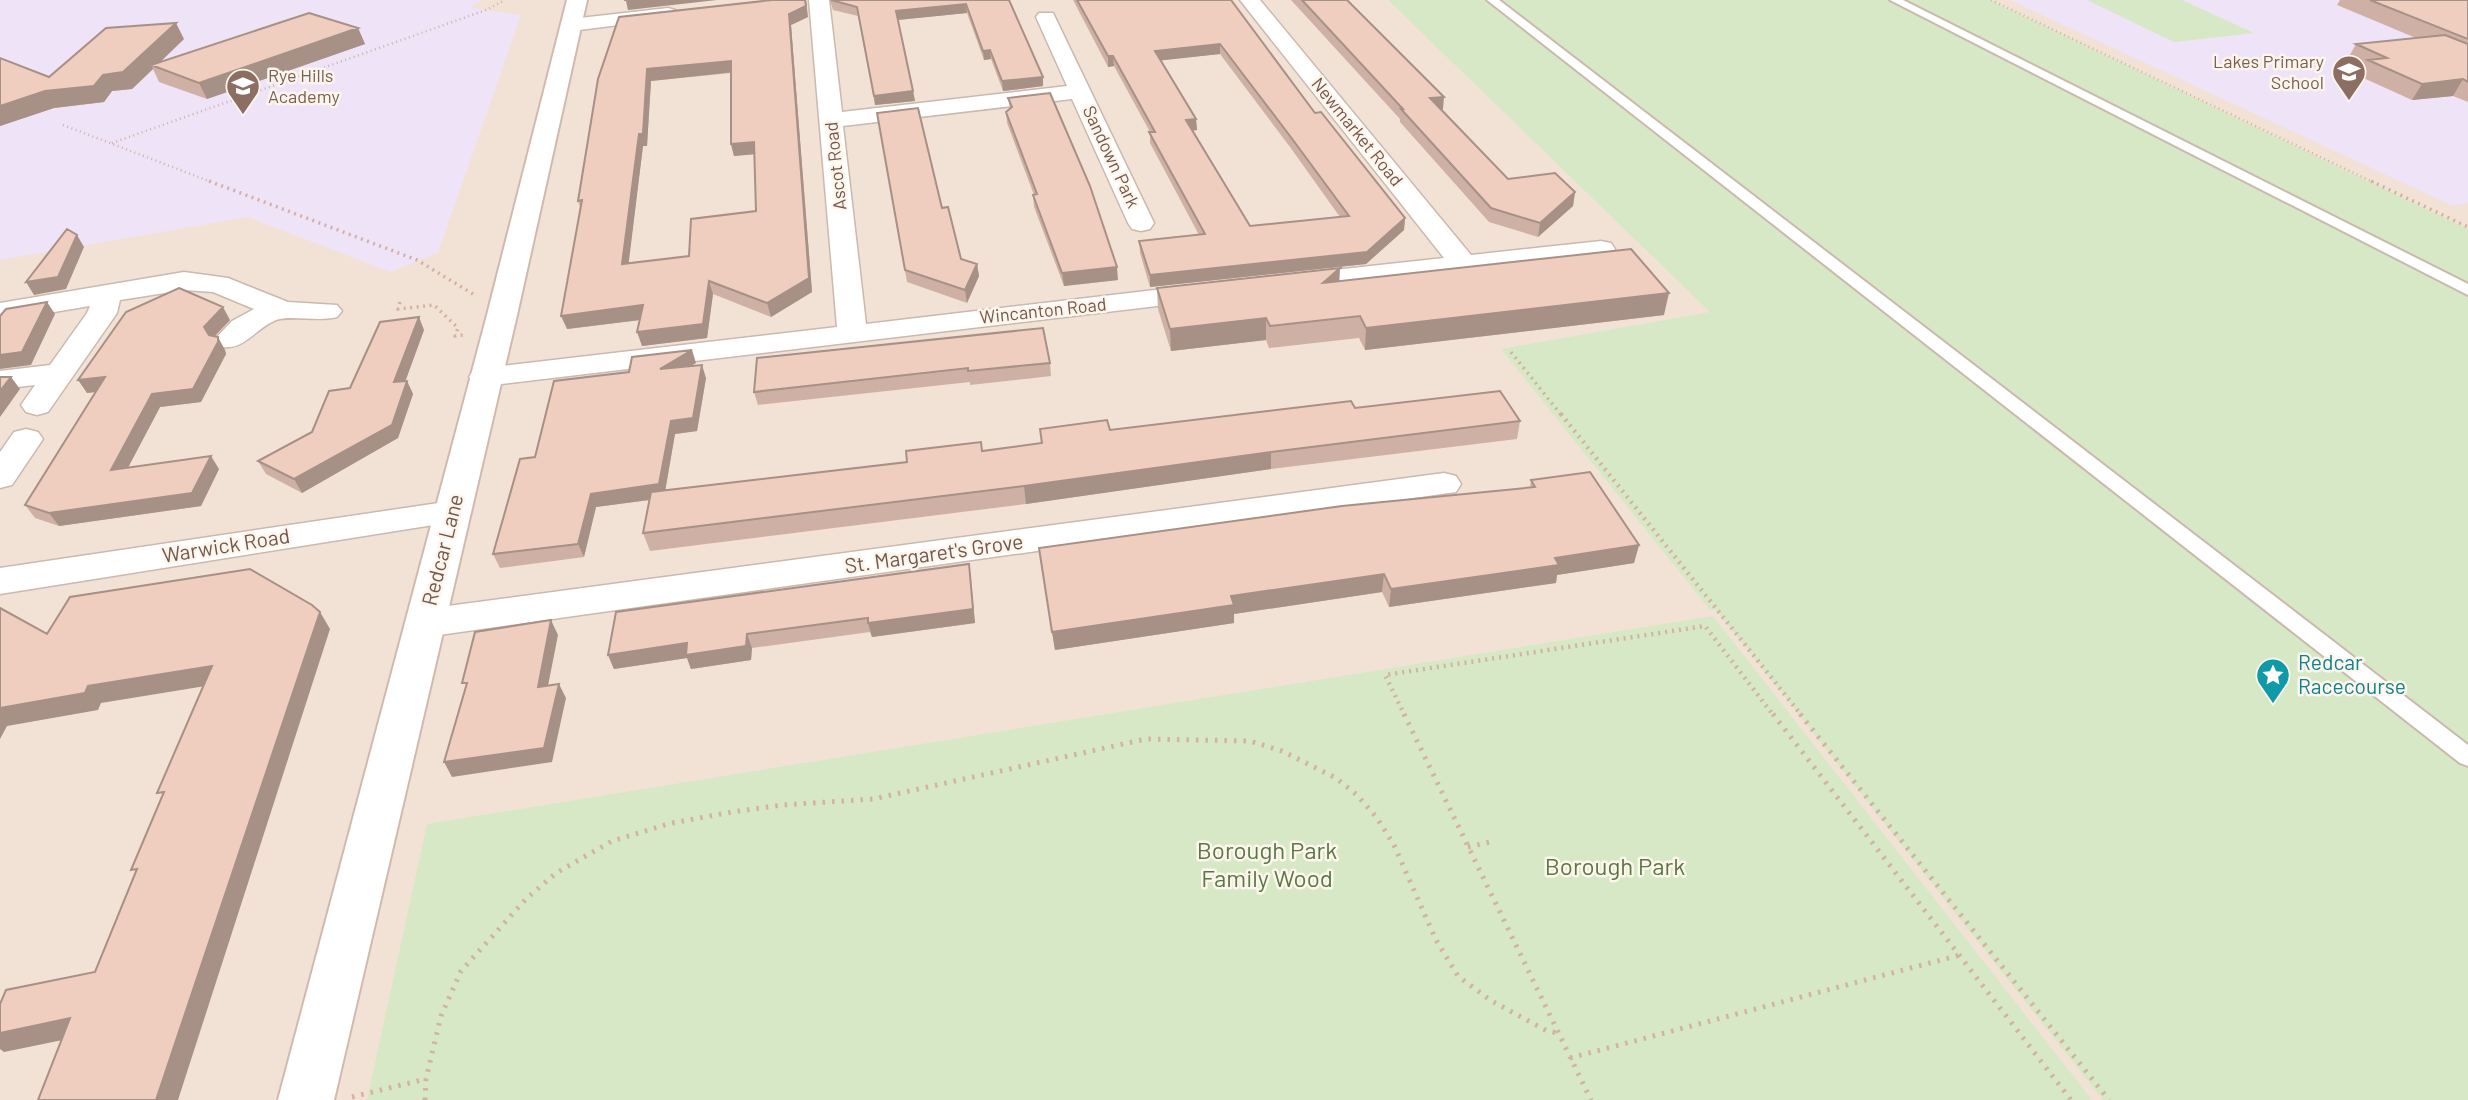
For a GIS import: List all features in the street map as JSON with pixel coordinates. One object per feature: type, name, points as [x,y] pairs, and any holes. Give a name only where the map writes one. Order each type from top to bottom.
[{"type":"main road","name":"Redcar Lane","points":[[306,1100],[578,0]]},
{"type":"street","name":"Ascot Road","points":[[819,0],[852,332]]},
{"type":"street","name":"Newmarket Road","points":[[1250,0],[1464,264]]},
{"type":"street","points":[[571,24],[682,12]]},
{"type":"street","name":"Sandown Park","points":[[1046,17],[1141,223]]},
{"type":"street","name":"Sandown Park","points":[[831,120],[1080,91]]},
{"type":"street","name":"Wincanton Road","points":[[485,377],[852,332],[1601,249]]},
{"type":"street","points":[[0,312],[163,282],[218,284],[277,308],[302,312],[327,311]]},
{"type":"street","points":[[37,405],[102,313],[108,292]]},
{"type":"street","points":[[229,340],[243,327],[277,308]]},
{"type":"street","points":[[0,380],[60,373]]},
{"type":"street","points":[[0,477],[26,439]]},
{"type":"street","name":"St. Margaret's Grove","points":[[425,623],[1444,484]]},
{"type":"street","name":"Warwick Road","points":[[0,580],[452,512]]},
{"type":"lane","points":[[1492,0],[2468,757]]},
{"type":"lane","points":[[1895,0],[2468,290]]},
{"type":"path","points":[[112,144],[486,10],[505,0]]},
{"type":"path","points":[[1991,0],[2468,227]]},
{"type":"path","points":[[63,125],[417,260],[456,282],[500,323]]},
{"type":"path","points":[[400,302],[398,309],[434,305],[458,328],[455,336],[500,323]]},
{"type":"path","points":[[1511,352],[2109,1100]]},
{"type":"path","points":[[1591,1100],[1385,675],[1705,626],[2071,1100]]},
{"type":"path","points":[[425,1100],[426,1079],[442,1016],[460,971],[499,926],[536,890],[580,857],[612,841],[672,823],[782,805],[873,799],[1146,739],[1250,741],[1282,751],[1336,778],[1357,795],[1388,836],[1436,940],[1458,976],[1490,1000],[1547,1031],[1558,1033]]},
{"type":"path","points":[[1468,848],[1490,842]]},
{"type":"path","points":[[1570,1058],[1960,956]]},
{"type":"path","points":[[340,1100],[426,1079]]},
{"type":"shaded area","points":[[0,0],[2468,0],[2468,1100],[0,1100]]},
{"type":"shaded area","name":"Rye Hills Academy","points":[[0,0],[483,0],[469,7],[521,15],[438,253],[390,272],[248,217],[0,260]]},
{"type":"shaded area","name":"Lakes Primary School","points":[[2010,0],[2468,0],[2468,203],[2453,206]]},
{"type":"green space","name":"Redcar Racecourse","points":[[1388,0],[1990,0],[2468,229],[2468,1100],[2103,1100],[1716,610],[1710,610],[1501,349],[1710,312]]},
{"type":"green space","points":[[2087,0],[2182,0],[2254,33],[2174,42]]},
{"type":"green space","name":"Borough Park","points":[[1713,616],[2092,1100],[367,1100],[427,824]]},
{"type":"building","points":[[772,0],[805,0],[806,6],[789,14],[809,278],[767,303],[709,281],[703,324],[637,332],[643,305],[561,316],[582,200],[578,201],[598,79],[619,17]],"holes":[[[731,61],[731,144],[754,142],[756,211],[691,219],[689,256],[622,264],[639,134],[643,134],[647,69]]]},
{"type":"building","points":[[831,0],[1009,0],[1043,77],[1002,81],[990,50],[983,51],[966,4],[896,11],[913,91],[874,96],[857,7]]},
{"type":"building","points":[[1077,0],[1231,0],[1315,113],[1321,112],[1405,218],[1367,252],[1150,275],[1139,241],[1205,234],[1149,132],[1155,132],[1113,56],[1108,56]],"holes":[[[1220,44],[1349,216],[1250,226],[1186,120],[1196,119],[1155,51]]]},
{"type":"building","points":[[1302,0],[1347,0],[1444,97],[1430,98],[1508,179],[1555,173],[1575,192],[1540,223],[1491,208]]},
{"type":"building","points":[[2370,0],[2468,0],[2468,39]]},
{"type":"building","points":[[309,13],[358,28],[199,83],[151,65]]},
{"type":"building","points":[[176,23],[123,72],[103,75],[94,86],[45,91],[0,106],[0,58],[49,77],[106,28]]},
{"type":"building","points":[[2445,35],[2468,44],[2468,82],[2463,79],[2422,84],[2368,60],[2387,58],[2356,44]]},
{"type":"building","points":[[1050,93],[1090,186],[1117,267],[1062,273],[1033,195],[1037,194],[1006,112],[1012,107],[1008,98]]},
{"type":"building","points":[[918,108],[942,208],[948,207],[961,259],[977,264],[965,290],[905,270],[877,113]]},
{"type":"building","points":[[67,229],[77,235],[58,277],[26,282]]},
{"type":"building","points":[[1631,249],[1669,293],[1366,328],[1360,316],[1270,326],[1266,318],[1170,329],[1157,288],[1340,268],[1323,283]]},
{"type":"building","points":[[179,288],[223,307],[204,327],[209,335],[218,337],[218,342],[193,389],[152,394],[111,470],[211,456],[192,493],[49,513],[25,505],[105,377],[78,380],[126,312]]},
{"type":"building","points":[[47,302],[22,352],[0,355],[0,316],[6,309]]},
{"type":"building","points":[[419,317],[394,382],[407,381],[392,425],[294,479],[258,461],[312,432],[329,391],[350,388],[380,322]]},
{"type":"building","points":[[1043,328],[1050,363],[968,371],[968,368],[754,392],[757,358]]},
{"type":"building","points":[[692,350],[660,369],[702,365],[693,418],[671,421],[659,484],[591,494],[578,544],[493,554],[520,459],[535,457],[554,381],[629,372],[632,357]]},
{"type":"building","points":[[0,377],[11,377],[0,391]]},
{"type":"building","points":[[1500,391],[1520,421],[643,533],[651,492],[907,462],[906,451],[981,442],[982,451],[1042,443],[1040,429],[1107,420],[1110,430],[1351,401],[1355,408]]},
{"type":"building","points":[[1590,472],[1639,545],[1555,558],[1559,565],[1391,589],[1384,574],[1231,596],[1234,605],[1052,632],[1039,548],[1342,506],[1535,487],[1531,480]]},
{"type":"building","points":[[969,564],[973,609],[868,623],[868,618],[747,634],[746,646],[686,655],[687,643],[608,655],[616,612]]},
{"type":"building","points":[[250,569],[320,612],[156,1100],[38,1100],[70,1018],[0,1033],[0,1004],[6,990],[95,972],[137,869],[131,870],[164,792],[157,793],[212,666],[88,686],[85,693],[0,708],[0,608],[47,634],[70,597]]},
{"type":"building","points":[[551,620],[538,687],[559,684],[544,748],[444,762],[467,683],[462,683],[475,632]]},
{"type":"place","name":"Lakes Primary School","points":[[2349,102]]},
{"type":"place","name":"Rye Hills Academy","points":[[243,116]]},
{"type":"place","name":"Redcar Racecourse","points":[[2273,705]]},
{"type":"park label","name":"Borough Park Family Wood","points":[[1267,865]]}]
